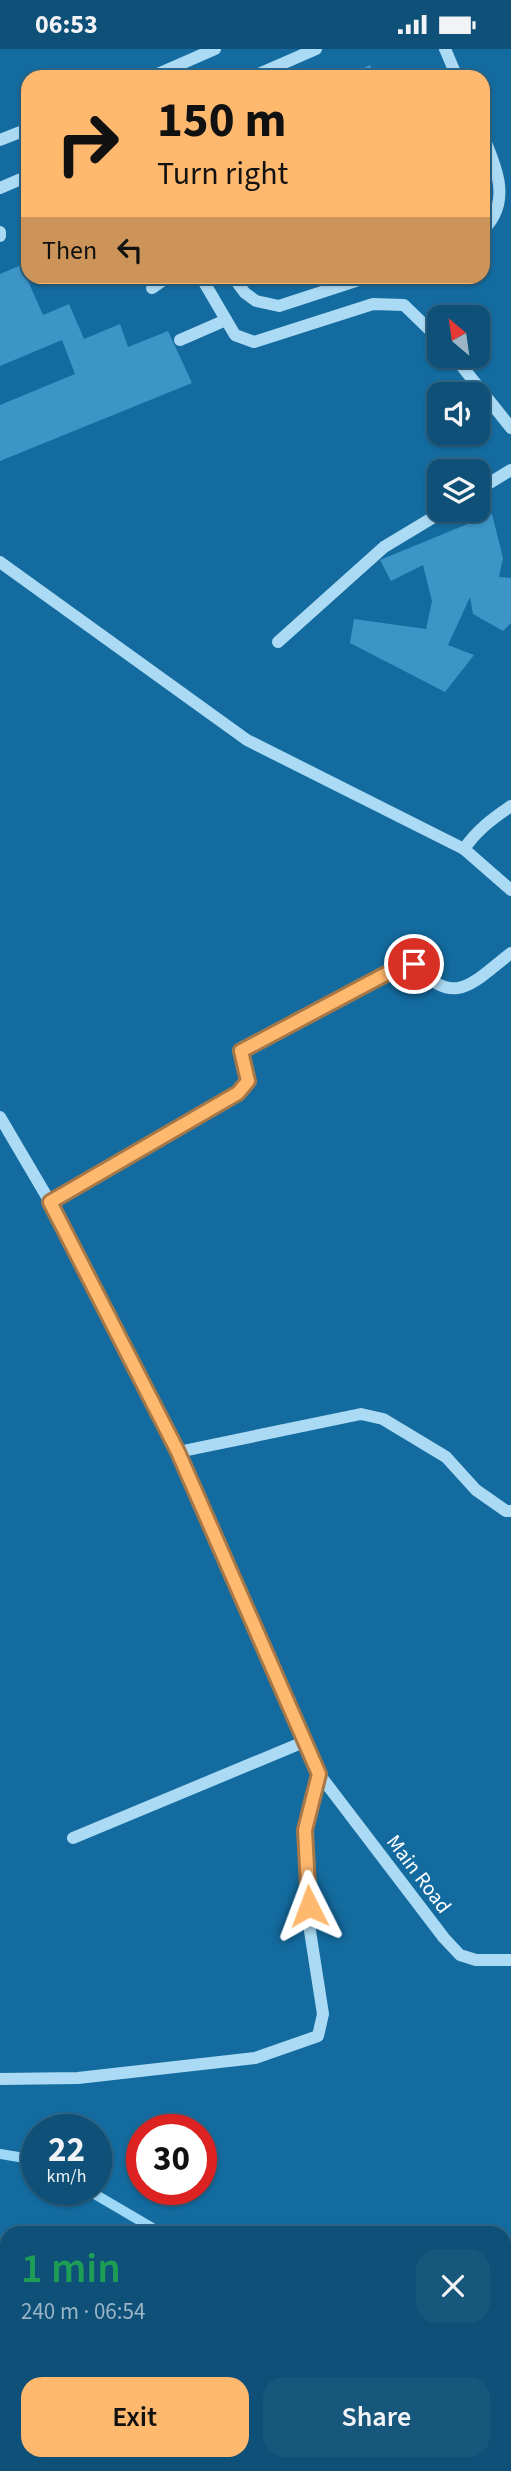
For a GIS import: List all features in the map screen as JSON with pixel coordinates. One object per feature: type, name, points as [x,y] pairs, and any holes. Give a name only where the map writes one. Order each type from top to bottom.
[{"type":"street","points":[[167,70],[215,49]]},
{"type":"street","points":[[268,70],[316,49]]},
{"type":"street","points":[[445,49],[454,70]]},
{"type":"street","points":[[0,140],[21,132]]},
{"type":"street","points":[[490,152],[507,190],[501,212],[490,223]]},
{"type":"street","points":[[0,188],[21,179]]},
{"type":"street","points":[[152,288],[160,284]]},
{"type":"street","points":[[205,284],[235,335],[254,342],[373,304],[404,305],[427,327]]},
{"type":"street","points":[[238,284],[256,301],[279,306],[347,284]]},
{"type":"street","points":[[180,340],[226,320]]},
{"type":"street","points":[[463,368],[511,428]]},
{"type":"street","points":[[490,483],[511,470]]},
{"type":"street","points":[[278,642],[384,547],[427,521]]},
{"type":"street","points":[[0,562],[247,740],[464,849],[511,890]]},
{"type":"street","points":[[464,849],[489,820],[511,806]]},
{"type":"street","points":[[50,1202],[238,1093],[248,1081],[241,1051],[399,967],[414,964],[427,978],[442,988],[450,989],[467,986],[511,953]]},
{"type":"street","name":"Main Road","points":[[0,1117],[50,1202],[178,1452],[319,1774],[444,1938],[460,1955],[476,1960],[511,1960]]},
{"type":"street","points":[[178,1452],[361,1414],[383,1419],[446,1457],[476,1490],[506,1511],[511,1511]]},
{"type":"street","points":[[73,1838],[306,1741]]},
{"type":"street","points":[[0,2079],[78,2078],[255,2058],[318,2036],[323,2014],[310,1931],[305,1830],[319,1774]]},
{"type":"building","points":[[370,65],[372,70],[359,70]]},
{"type":"building","points":[[21,265],[21,284],[29,284],[43,315],[69,304],[84,339],[120,324],[128,347],[168,331],[192,383],[0,461],[0,405],[75,374],[62,340],[0,366],[0,274]]},
{"type":"building","points":[[492,514],[503,558],[499,577],[511,578],[511,623],[503,631],[473,614],[470,597],[448,645],[474,655],[445,692],[350,643],[354,619],[426,629],[432,601],[423,565],[391,581],[380,560],[473,522],[490,522]]},
{"type":"waterway","points":[[0,2154],[21,2157]]},
{"type":"waterway","points":[[112,2204],[149,2226]]},
{"type":"route","points":[[309,1906],[305,1830],[319,1774],[178,1452],[50,1202],[238,1093],[248,1081],[241,1051],[399,967],[414,964]]}]
